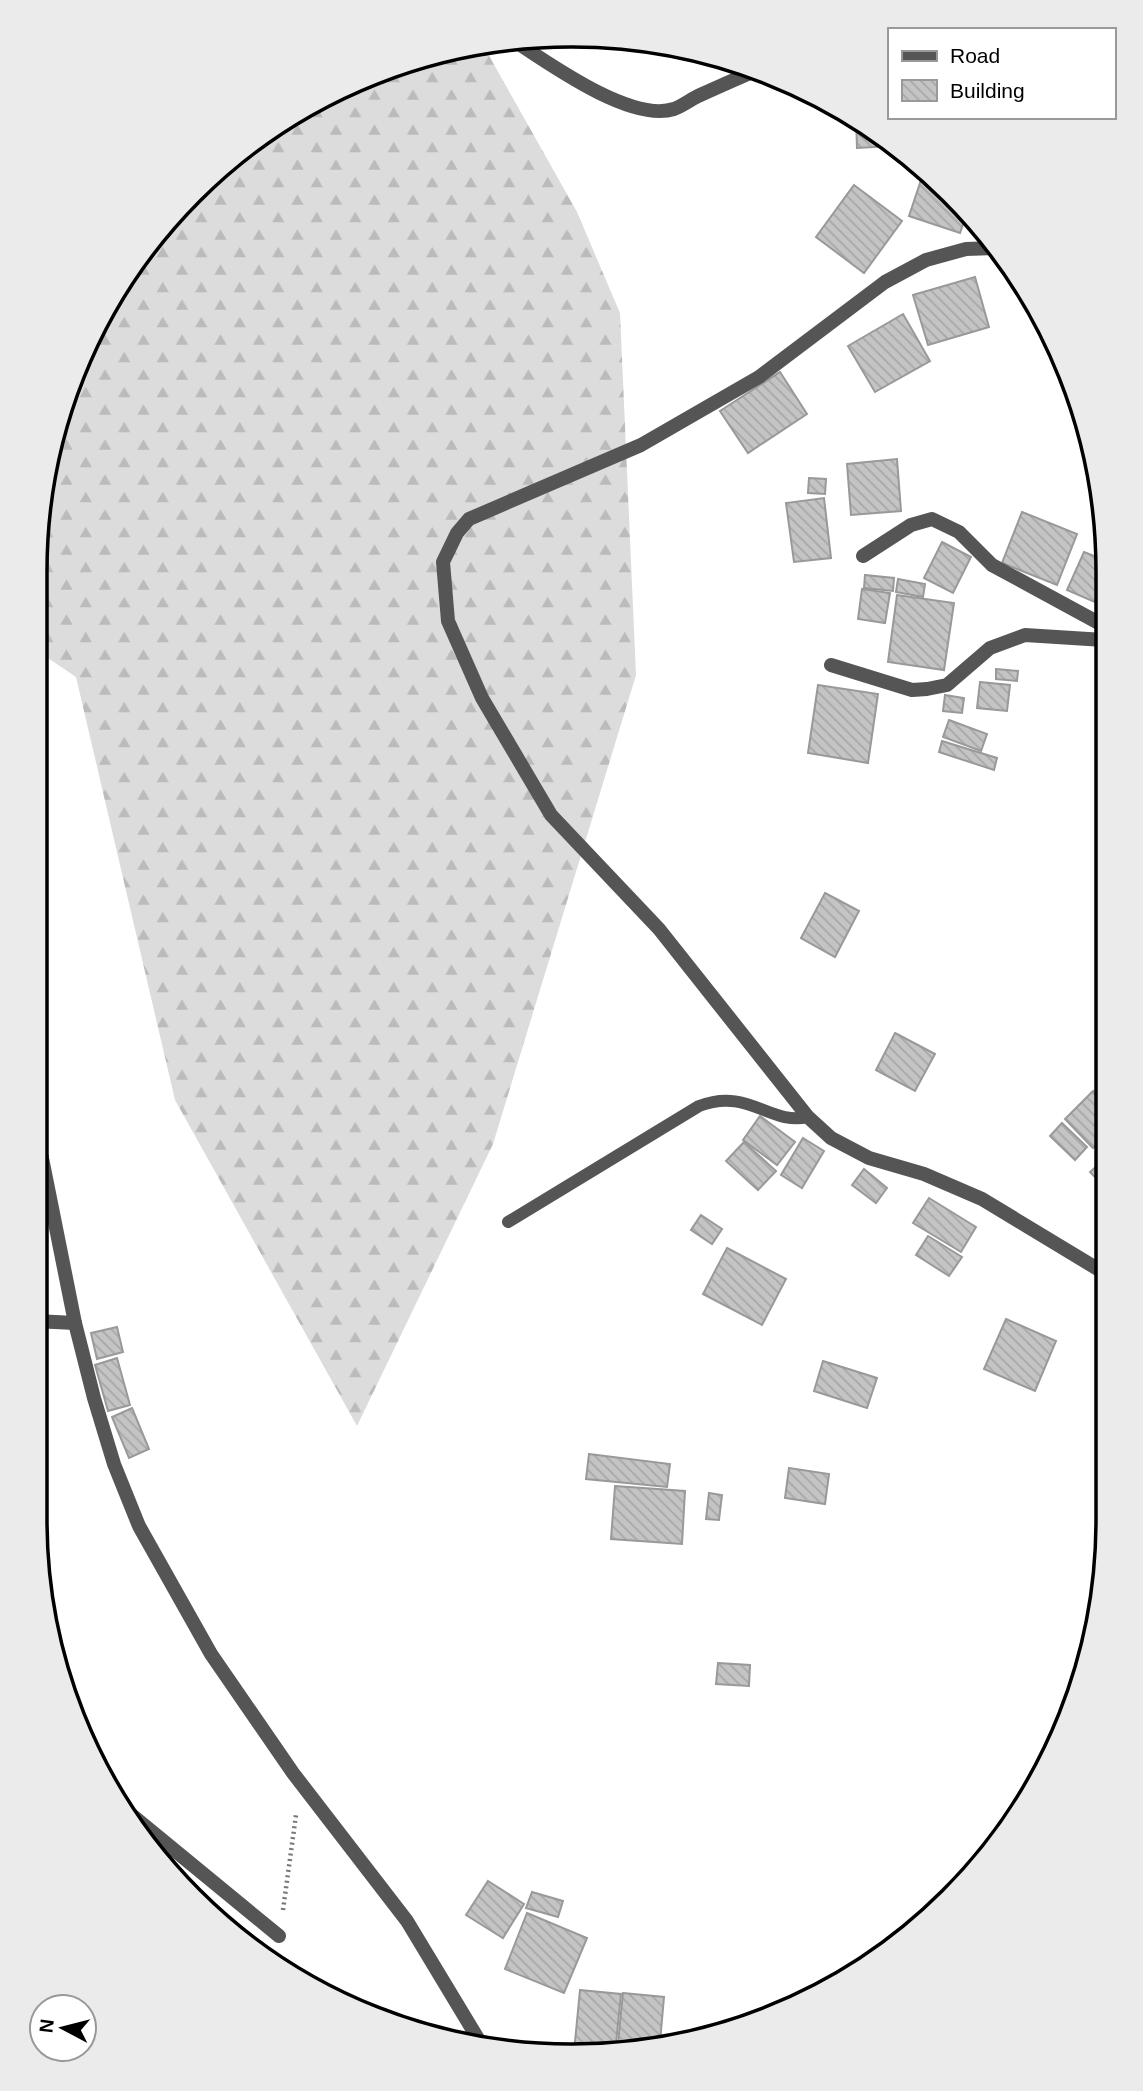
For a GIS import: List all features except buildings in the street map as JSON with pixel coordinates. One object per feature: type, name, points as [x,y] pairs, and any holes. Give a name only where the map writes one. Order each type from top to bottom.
[{"type":"street","points":[[527,49],[584,86],[652,111],[674,109],[743,76]]},
{"type":"street","points":[[984,248],[966,249],[926,260],[885,282],[759,377],[653,439],[469,519],[457,533],[443,562],[448,621],[482,698],[551,816],[659,929],[808,1117],[831,1138],[869,1158],[924,1174],[982,1199],[1096,1268]]},
{"type":"street","points":[[863,556],[911,525],[932,519],[959,532],[992,565],[1096,621]]},
{"type":"street","points":[[831,665],[912,690],[927,689],[947,685],[990,648],[1025,635],[1096,639]]},
{"type":"street","points":[[47,1183],[75,1323],[94,1398],[114,1464],[139,1526],[211,1654],[293,1773],[407,1921],[476,2035]]},
{"type":"street","points":[[47,1322],[75,1323]]},
{"type":"street","points":[[149,1829],[279,1936]]},
{"type":"lane","points":[[508,1222],[699,1106],[735,1100],[789,1118],[808,1117]]},
{"type":"path","points":[[279,1936],[297,1820],[293,1773]]},
{"type":"green space","points":[[488,54],[577,212],[620,313],[636,675],[493,1144],[357,1426],[175,1100],[76,677],[47,657],[48,537],[57,469],[75,403],[87,371],[117,309],[136,280],[177,226],[226,177],[309,117],[403,75]]}]
